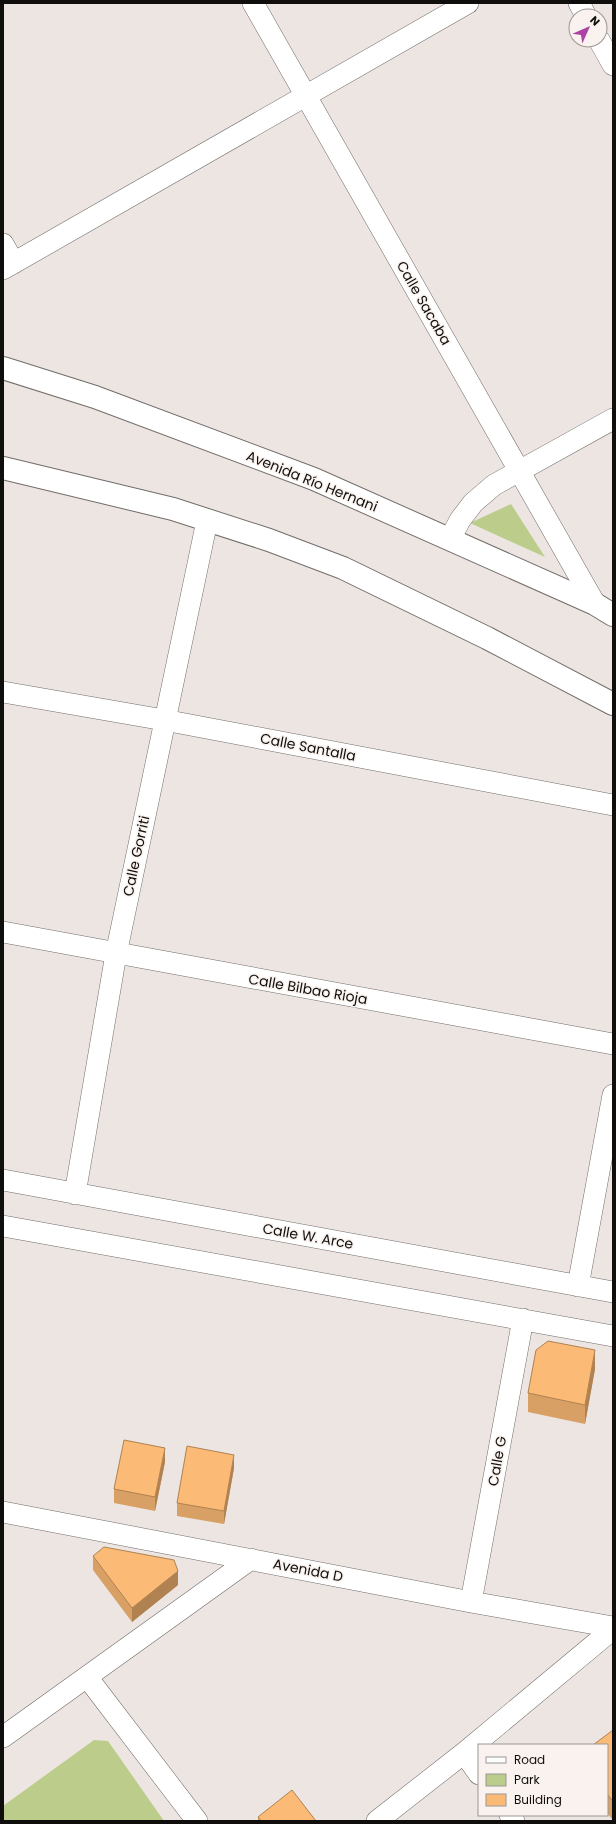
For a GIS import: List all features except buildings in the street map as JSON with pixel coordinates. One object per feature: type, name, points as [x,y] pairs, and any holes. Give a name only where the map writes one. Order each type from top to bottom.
[{"type":"street","name":"Calle Sacaba","points":[[252,3],[520,471],[604,610]]},
{"type":"street","points":[[3,244],[8,266],[468,3]]},
{"type":"street","points":[[603,48],[613,65]]},
{"type":"street","name":"Avenida Río Hernani","points":[[3,368],[95,397],[307,476],[450,539],[604,610]]},
{"type":"street","points":[[450,539],[460,520],[473,503],[494,485],[613,419]]},
{"type":"street","points":[[3,468],[173,509],[269,540],[343,568],[487,638],[613,704]]},
{"type":"street","name":"Calle Gorriti","points":[[74,1194],[116,954],[207,521]]},
{"type":"street","name":"Calle Santalla","points":[[3,692],[164,720],[613,805]]},
{"type":"street","name":"Calle Bilbao Rioja","points":[[3,932],[116,954],[613,1044]]},
{"type":"street","points":[[578,1286],[613,1094]]},
{"type":"street","name":"Calle W. Arce","points":[[3,1180],[613,1292]]},
{"type":"street","points":[[3,1226],[613,1336]]},
{"type":"street","name":"Calle G","points":[[471,1602],[523,1319]]},
{"type":"street","name":"Avenida D","points":[[3,1512],[613,1628]]},
{"type":"street","points":[[3,1737],[251,1559]]},
{"type":"street","points":[[377,1821],[464,1753],[613,1628]]},
{"type":"street","points":[[87,1677],[197,1821]]},
{"type":"street","points":[[464,1753],[478,1773]]},
{"type":"green space","points":[[511,504],[545,557],[470,523]]},
{"type":"green space","points":[[94,1740],[108,1741],[164,1821],[3,1821],[3,1806]]}]
